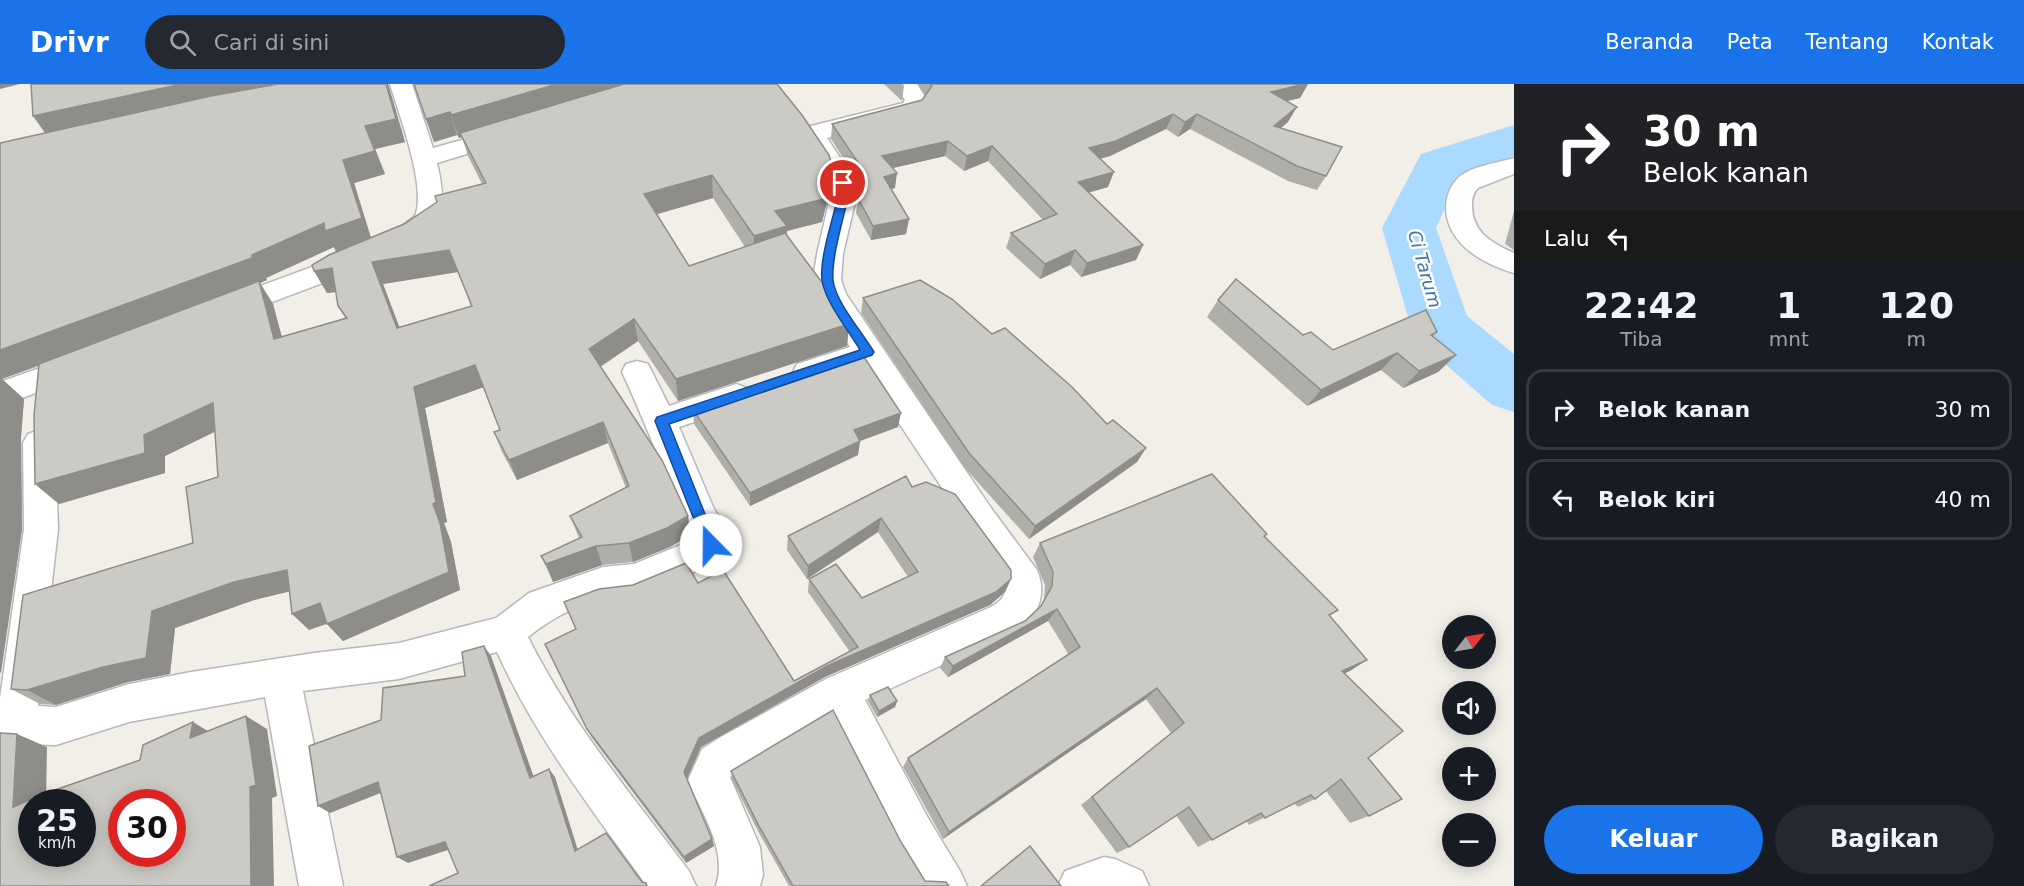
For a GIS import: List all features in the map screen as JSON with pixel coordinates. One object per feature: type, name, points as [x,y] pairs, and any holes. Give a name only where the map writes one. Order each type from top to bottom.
[{"type":"street","points":[[195,321],[368,255],[415,232],[429,212],[430,200],[423,159],[401,84]]},
{"type":"street","points":[[738,886],[743,872],[739,850],[708,780],[716,763],[840,692],[1004,619],[1012,614],[1024,598],[1024,581],[868,352],[832,296],[827,280],[845,189],[841,177],[814,138],[819,131],[911,108],[915,100],[906,84]]},
{"type":"street","points":[[423,159],[526,128]]},
{"type":"street","points":[[1514,166],[1469,182],[1460,194],[1459,211],[1460,222],[1466,234],[1487,251],[1514,264]]},
{"type":"street","points":[[661,421],[868,352]]},
{"type":"street","points":[[0,394],[108,354]]},
{"type":"street","points":[[44,378],[39,437],[41,529],[8,728],[56,726],[129,704],[314,671],[399,661],[506,632],[542,605],[603,583],[635,580],[710,549],[711,532],[700,517],[661,421],[637,372]]},
{"type":"street","points":[[506,632],[531,684],[568,743],[674,886]]},
{"type":"street","points":[[281,678],[321,886]]},
{"type":"street","points":[[840,692],[913,833],[945,886]]},
{"type":"street","points":[[1080,886],[1096,879],[1112,878],[1127,886]]},
{"type":"building","points":[[31,84],[182,84],[33,116]]},
{"type":"building","points":[[278,84],[386,84],[396,119],[365,126],[375,151],[343,160],[362,218],[325,231],[324,223],[252,255],[252,258],[0,350],[0,143],[211,96]]},
{"type":"building","points":[[414,84],[557,84],[451,115],[450,112],[426,119]]},
{"type":"building","points":[[624,84],[777,84],[802,115],[829,155],[832,166],[824,199],[775,211],[787,226],[754,236],[712,175],[644,194],[689,266],[785,233],[827,289],[849,324],[676,379],[634,319],[589,349],[662,460],[688,516],[667,528],[629,543],[596,546],[546,564],[541,556],[582,537],[570,516],[629,486],[603,422],[509,460],[494,432],[500,430],[475,365],[414,387],[436,502],[433,504],[440,523],[449,572],[327,624],[320,603],[292,614],[287,570],[234,582],[152,611],[146,658],[103,667],[27,690],[11,689],[23,595],[193,543],[186,487],[218,477],[213,403],[144,435],[145,453],[35,484],[34,416],[39,364],[259,281],[274,339],[347,318],[338,306],[332,268],[314,271],[312,265],[329,255],[404,224],[437,202],[435,196],[486,183],[460,133]],"holes":[[[449,250],[472,306],[397,328],[372,262]]]},
{"type":"building","points":[[930,84],[1304,84],[1271,92],[1297,107],[1274,126],[1342,147],[1326,176],[1297,166],[1197,114],[1185,122],[1173,114],[1116,141],[1089,148],[1114,172],[1078,182],[1143,245],[1087,263],[1075,250],[1045,264],[1011,233],[1057,214],[992,146],[967,156],[948,141],[882,156],[897,173],[884,177],[909,219],[873,226],[858,198],[862,173],[857,161],[832,124],[922,100],[932,86]]},
{"type":"building","points":[[1236,279],[1303,335],[1311,332],[1333,350],[1426,310],[1437,332],[1431,335],[1456,355],[1419,371],[1397,353],[1321,390],[1218,300]]},
{"type":"building","points":[[920,280],[952,299],[992,334],[1005,328],[1072,387],[1107,424],[1113,420],[1146,448],[1035,526],[969,453],[863,298]]},
{"type":"building","points":[[862,354],[901,413],[854,430],[860,441],[750,493],[693,410]]},
{"type":"building","points":[[1212,474],[1267,534],[1264,536],[1338,610],[1329,615],[1367,660],[1342,671],[1403,731],[1368,758],[1402,799],[1369,816],[1341,779],[1315,799],[1311,795],[1265,818],[1261,813],[1212,840],[1189,807],[1129,847],[1092,797],[1184,723],[1157,688],[949,832],[908,758],[1080,647],[1057,609],[953,666],[945,657],[1025,621],[1041,606],[1052,586],[1053,572],[1040,543]]},
{"type":"building","points":[[906,476],[912,487],[926,482],[955,494],[1011,570],[1011,579],[996,592],[827,666],[699,738],[684,772],[712,839],[684,857],[587,729],[545,644],[576,629],[564,602],[599,589],[633,585],[686,563],[698,583],[723,570],[794,681],[858,647],[809,579],[836,564],[862,598],[918,572],[881,518],[808,566],[788,536]]},
{"type":"building","points":[[484,646],[530,778],[549,769],[575,851],[606,833],[647,886],[429,886],[458,873],[445,842],[397,857],[378,782],[318,806],[309,746],[381,720],[383,688],[465,676],[462,652]]},
{"type":"building","points":[[888,687],[897,701],[879,711],[870,695]]},
{"type":"building","points":[[833,710],[901,842],[925,881],[946,882],[949,886],[793,886],[731,771]]},
{"type":"building","points":[[246,716],[256,785],[250,787],[251,886],[0,886],[0,733],[17,734],[13,807],[18,805],[18,867],[96,867],[96,789],[58,789],[140,760],[143,745],[193,722],[190,738]]},
{"type":"building","points":[[1030,846],[1061,886],[981,886]]},
{"type":"waterway","name":"Ci Tarum","points":[[1514,140],[1439,165],[1409,228],[1441,327],[1514,388]]},
{"type":"route","points":[[711,545],[711,532],[700,517],[661,421],[868,352],[832,296],[827,280],[845,189],[843,183]]}]
